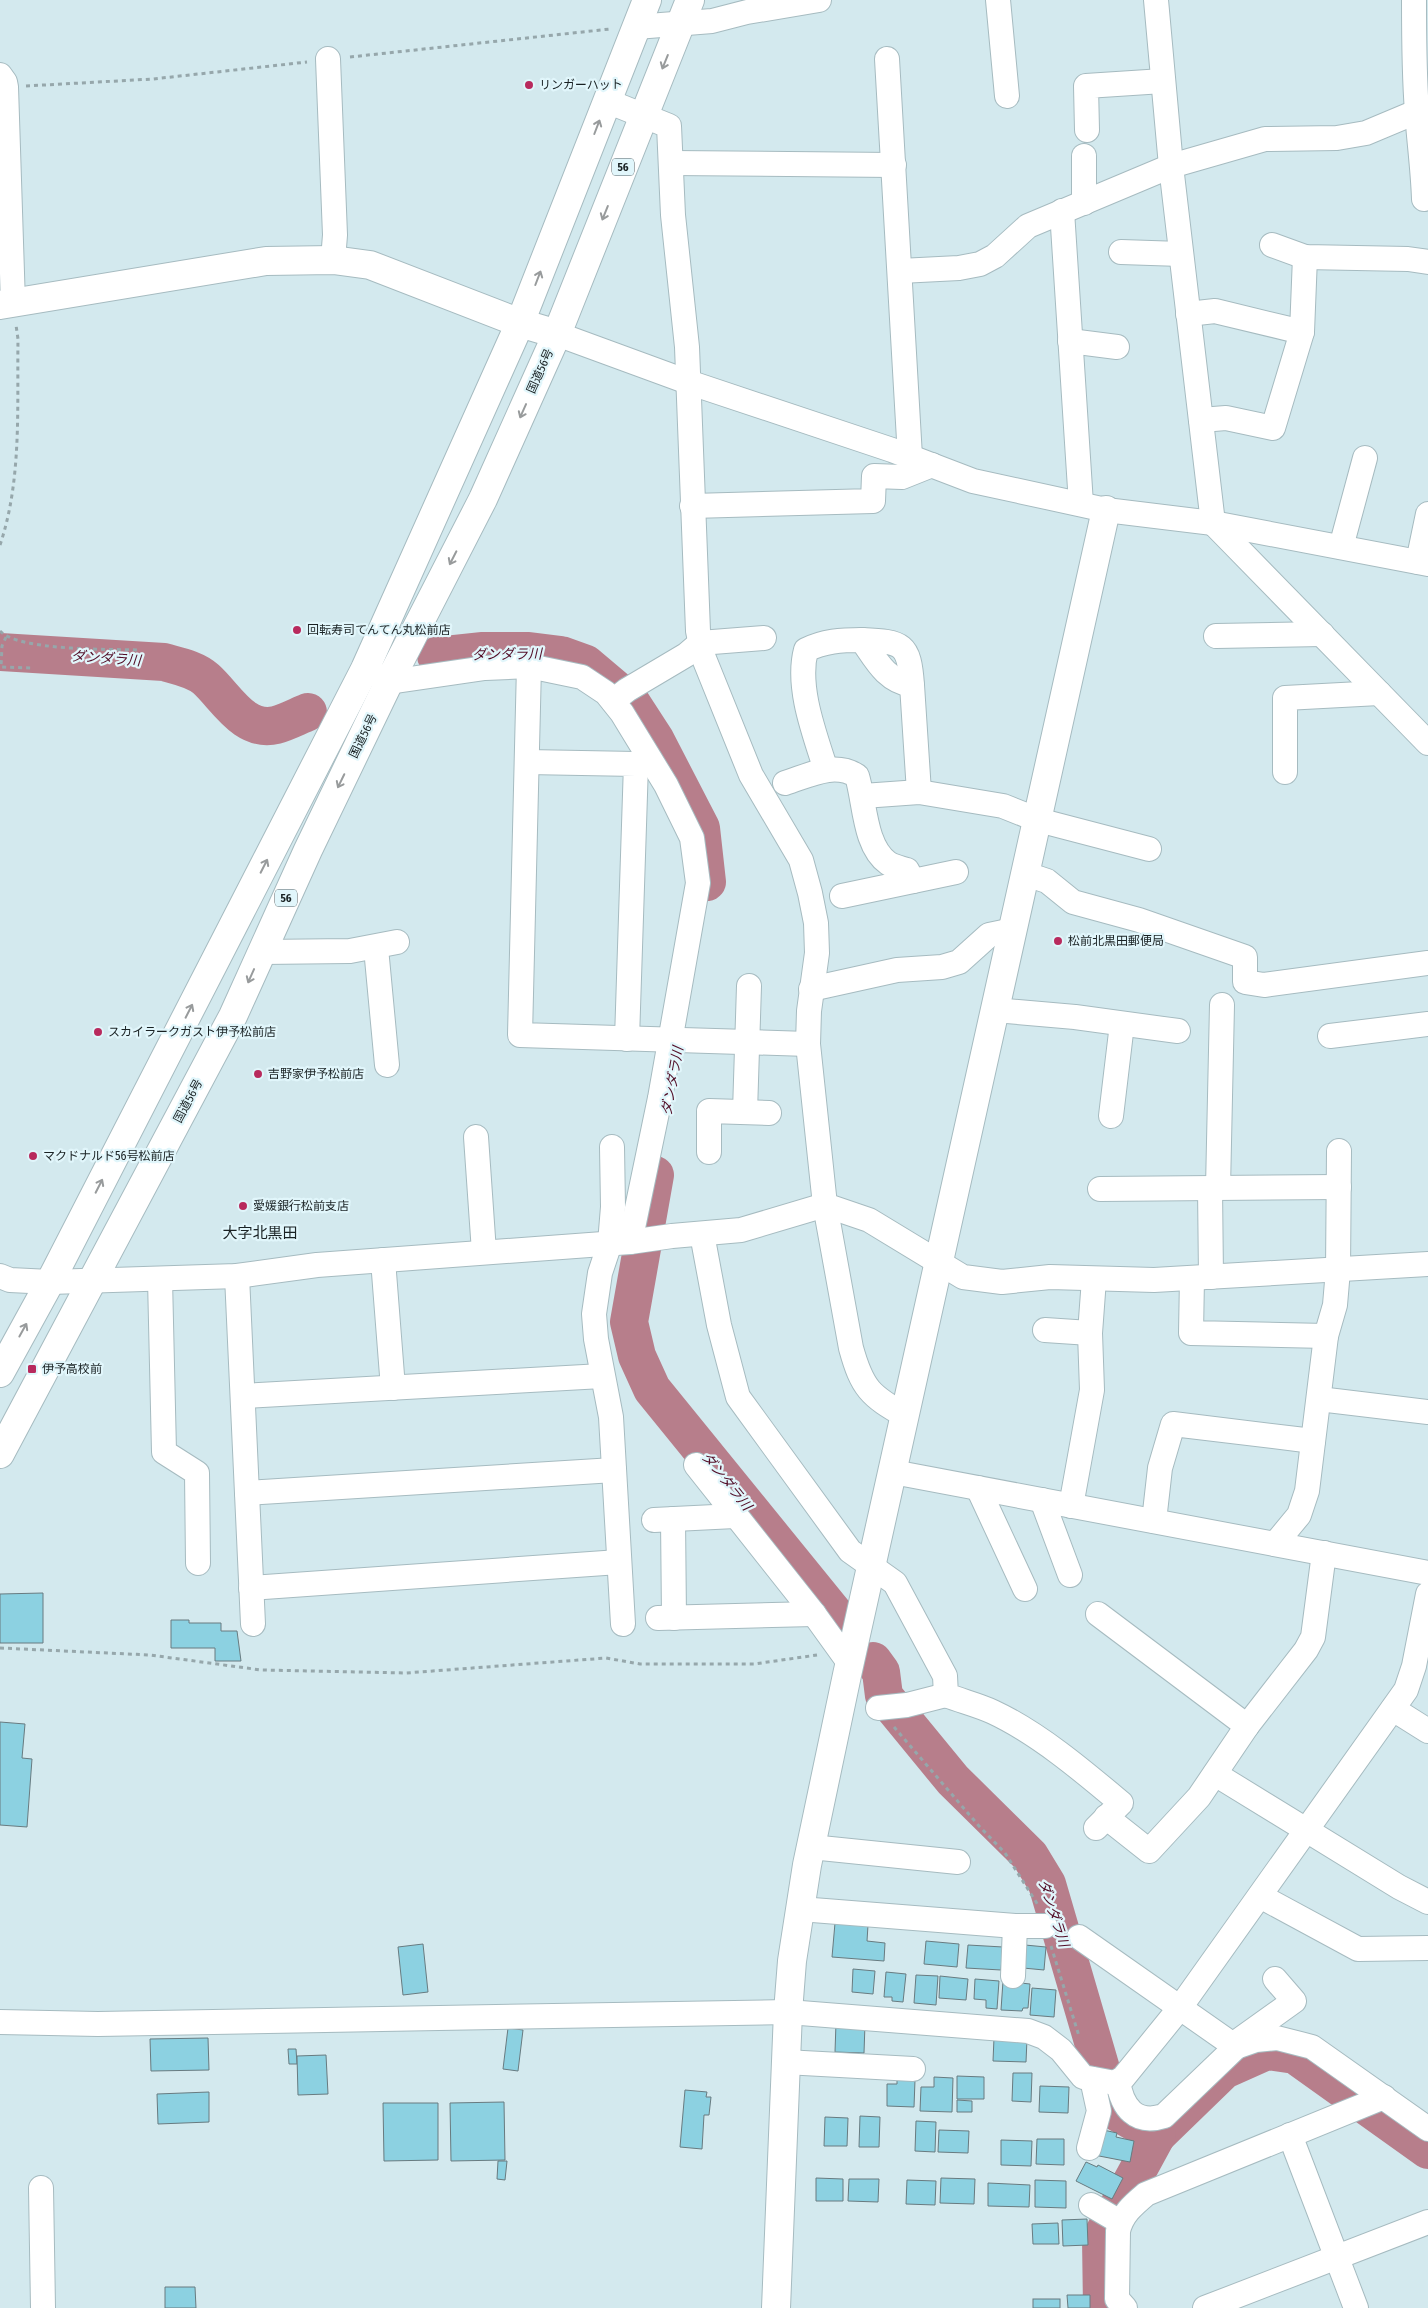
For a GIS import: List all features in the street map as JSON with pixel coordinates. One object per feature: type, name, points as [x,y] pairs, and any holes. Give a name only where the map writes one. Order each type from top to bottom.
[{"type":"main road","points":[[0,1373],[50,1282],[365,669],[520,323],[647,0]]},
{"type":"main road","name":"国道56号","points":[[0,1454],[94,1280],[232,1016],[389,682],[483,499],[557,334],[685,12]]},
{"type":"main road","points":[[7,305],[266,262],[333,260],[370,265],[520,323],[557,334]]},
{"type":"main road","points":[[776,2308],[788,2012],[800,1909],[844,1657],[872,1568],[1038,820],[1093,507]]},
{"type":"street","points":[[636,27],[685,12],[712,21],[748,12],[819,0]]},
{"type":"street","points":[[998,0],[1007,96]]},
{"type":"street","points":[[1156,0],[1170,166],[1213,522],[1428,743]]},
{"type":"street","points":[[1414,0],[1414,49],[1422,110],[1424,199]]},
{"type":"street","points":[[887,59],[900,272],[921,461]]},
{"type":"street","points":[[328,60],[335,235],[333,260]]},
{"type":"street","points":[[0,75],[6,87],[7,305]]},
{"type":"street","points":[[1087,130],[1086,86],[1163,81]]},
{"type":"street","points":[[607,101],[669,126],[673,215],[687,347],[692,506],[700,643],[751,775],[800,860],[816,923],[817,953],[811,989],[808,1044],[825,1206],[851,1348],[856,1368],[866,1388],[879,1401],[906,1416]]},
{"type":"street","points":[[900,272],[959,268],[980,264],[995,256],[1028,226],[1170,166],[1265,139],[1337,138],[1366,133],[1422,110]]},
{"type":"street","points":[[1084,156],[1073,207],[1070,341],[1093,507]]},
{"type":"street","points":[[671,163],[894,165]]},
{"type":"street","points":[[1272,246],[1305,257],[1408,258],[1428,262]]},
{"type":"street","points":[[1121,252],[1181,254]]},
{"type":"street","points":[[1201,420],[1226,418],[1273,428],[1302,332],[1305,257]]},
{"type":"street","points":[[1188,314],[1214,311],[1302,332]]},
{"type":"street","points":[[557,334],[688,382],[921,461],[973,481],[1093,507],[1213,522],[1423,563],[1428,514]]},
{"type":"street","points":[[1070,341],[1117,347]]},
{"type":"street","points":[[1341,547],[1365,458]]},
{"type":"street","points":[[692,506],[873,501],[874,476],[902,477],[921,461]]},
{"type":"street","points":[[1216,636],[1322,634]]},
{"type":"street","points":[[619,697],[686,655],[700,643],[764,638]]},
{"type":"street","points":[[826,770],[809,717],[804,657],[806,650],[819,643],[840,640],[862,640],[889,676],[900,683],[912,685],[919,792]]},
{"type":"street","points":[[365,669],[389,682],[485,668],[529,666],[582,676],[619,697],[692,838],[698,883],[660,1098],[620,1243],[600,1273],[594,1314],[602,1376],[612,1417],[623,1624]]},
{"type":"street","points":[[529,666],[520,1035],[808,1044]]},
{"type":"street","points":[[1285,772],[1285,698],[1379,693]]},
{"type":"street","points":[[527,762],[636,764],[627,1039]]},
{"type":"street","points":[[785,784],[837,768],[848,770],[857,776],[871,837],[881,857],[890,864],[907,870],[913,881]]},
{"type":"street","points":[[863,796],[919,792],[1002,806],[1038,820],[1149,849]]},
{"type":"street","points":[[842,896],[956,872]]},
{"type":"street","points":[[1026,874],[1047,882],[1073,902],[1139,920],[1244,957],[1245,982],[1264,984],[1428,963]]},
{"type":"street","points":[[811,989],[897,970],[942,967],[959,962],[989,936],[1013,930]]},
{"type":"street","points":[[262,952],[350,951],[387,945],[387,1065]]},
{"type":"street","points":[[745,1112],[749,986]]},
{"type":"street","points":[[996,1010],[1178,1031]]},
{"type":"street","points":[[1228,1019],[1214,1188],[1202,1277],[1191,1333],[1326,1336]]},
{"type":"street","points":[[1111,1116],[1122,1024]]},
{"type":"street","points":[[1330,1036],[1428,1024]]},
{"type":"street","points":[[708,1152],[709,1111],[769,1113]]},
{"type":"street","points":[[476,1137],[484,1252]]},
{"type":"street","points":[[612,1147],[613,1207],[620,1243]]},
{"type":"street","points":[[1275,1544],[1300,1515],[1306,1491],[1326,1336],[1335,1305],[1338,1270],[1339,1151]]},
{"type":"street","points":[[1100,1189],[1339,1187]]},
{"type":"street","points":[[0,1276],[10,1280],[50,1282],[237,1276],[318,1265],[620,1243],[741,1230],[825,1206],[869,1220],[963,1277],[979,1280],[1002,1282],[1050,1277],[1094,1279],[1202,1277],[1428,1264]]},
{"type":"street","points":[[702,1234],[719,1325],[738,1397],[850,1551],[895,1583],[945,1676],[946,1695]]},
{"type":"street","points":[[383,1260],[393,1388]]},
{"type":"street","points":[[237,1276],[252,1588],[252,1624]]},
{"type":"street","points":[[160,1279],[164,1452],[197,1473],[198,1563]]},
{"type":"street","points":[[1072,1506],[1092,1390],[1090,1333],[1094,1279]]},
{"type":"street","points":[[1045,1330],[1090,1333]]},
{"type":"street","points":[[243,1396],[602,1376]]},
{"type":"street","points":[[1319,1399],[1428,1412]]},
{"type":"street","points":[[1154,1521],[1160,1468],[1173,1424],[1313,1441]]},
{"type":"street","points":[[696,1466],[814,1614],[844,1657]]},
{"type":"street","points":[[247,1493],[614,1470]]},
{"type":"street","points":[[893,1472],[1428,1573]]},
{"type":"street","points":[[978,1488],[1025,1590]]},
{"type":"street","points":[[1042,1500],[1070,1575]]},
{"type":"street","points":[[735,1516],[664,1520],[666,1618],[814,1614]]},
{"type":"street","points":[[890,1707],[946,1695],[993,1712],[1031,1735],[1086,1774],[1121,1802],[1101,1822],[1150,1851],[1199,1797],[1247,1726],[1306,1650],[1313,1637],[1324,1553]]},
{"type":"street","points":[[252,1588],[619,1562]]},
{"type":"street","points":[[1089,2148],[1106,2081],[1179,2009],[1406,1690],[1414,1666],[1428,1594]]},
{"type":"street","points":[[1098,1614],[1247,1726]]},
{"type":"street","points":[[1394,1709],[1428,1731]]},
{"type":"street","points":[[1215,1774],[1399,1887],[1428,1902]]},
{"type":"street","points":[[811,1847],[958,1862]]},
{"type":"street","points":[[1260,1896],[1358,1949],[1428,1948]]},
{"type":"street","points":[[800,1909],[1015,1926],[1045,1926]]},
{"type":"street","points":[[1013,1976],[1015,1926]]},
{"type":"street","points":[[1079,1937],[1179,2009],[1234,2045],[1277,2038],[1312,2047],[1428,2130]]},
{"type":"street","points":[[0,2022],[108,2024],[788,2012],[1028,2031],[1044,2037],[1061,2050],[1084,2077],[1106,2081],[1142,2119],[1152,2120],[1164,2116],[1234,2045],[1294,2001],[1275,1978]]},
{"type":"street","points":[[785,2062],[913,2069]]},
{"type":"street","points":[[1125,2308],[1117,2299],[1118,2231],[1108,2214],[1128,2209],[1146,2194],[1384,2097]]},
{"type":"street","points":[[1290,2135],[1356,2308]]},
{"type":"street","points":[[40,2188],[43,2308]]},
{"type":"street","points":[[1205,2308],[1428,2222]]},
{"type":"path","points":[[0,545],[6,529],[16,455],[18,339],[7,305]]},
{"type":"path","points":[[0,631],[6,637],[32,644],[138,650]]},
{"type":"path","points":[[6,637],[2,646],[1,667],[34,668]]},
{"type":"path","points":[[0,1648],[150,1655],[261,1670],[406,1673],[606,1658],[640,1664],[754,1664],[824,1654],[844,1657]]},
{"type":"path","points":[[890,1707],[979,1826],[1005,1853],[1039,1907],[1081,2043]]},
{"type":"building","points":[[43,1593],[43,1643],[0,1643],[0,1594]]},
{"type":"building","points":[[171,1620],[189,1620],[189,1623],[221,1623],[221,1631],[237,1631],[241,1661],[215,1661],[215,1648],[171,1648]]},
{"type":"building","points":[[0,1722],[25,1724],[22,1758],[32,1759],[27,1827],[0,1825]]},
{"type":"building","points":[[835,1923],[868,1925],[867,1941],[885,1943],[884,1961],[832,1957]]},
{"type":"building","points":[[926,1941],[959,1944],[957,1967],[924,1964]]},
{"type":"building","points":[[423,1944],[428,1992],[403,1995],[398,1947]]},
{"type":"building","points":[[968,1945],[1003,1947],[1001,1970],[966,1968]]},
{"type":"building","points":[[1025,1945],[1046,1947],[1044,1970],[1023,1968]]},
{"type":"building","points":[[853,1969],[875,1971],[873,1994],[852,1992]]},
{"type":"building","points":[[886,1972],[906,1974],[903,2002],[892,2001],[892,1997],[884,1997]]},
{"type":"building","points":[[916,1975],[938,1976],[936,2005],[914,2003]]},
{"type":"building","points":[[940,1976],[968,1979],[966,2000],[939,1998]]},
{"type":"building","points":[[975,1979],[999,1981],[997,2009],[986,2008],[986,2000],[974,1999]]},
{"type":"building","points":[[1003,1981],[1030,1984],[1028,2008],[1023,2008],[1022,2011],[1001,2010]]},
{"type":"building","points":[[1032,1988],[1056,1990],[1054,2017],[1030,2015]]},
{"type":"building","points":[[836,2023],[865,2024],[864,2053],[835,2052]]},
{"type":"building","points":[[508,2028],[523,2030],[518,2071],[503,2069]]},
{"type":"building","points":[[208,2038],[209,2070],[151,2071],[150,2039]]},
{"type":"building","points":[[994,2038],[1027,2039],[1026,2062],[993,2061]]},
{"type":"building","points":[[288,2049],[296,2049],[297,2064],[289,2064]]},
{"type":"building","points":[[326,2055],[328,2094],[298,2095],[297,2056]]},
{"type":"building","points":[[1013,2073],[1032,2073],[1031,2102],[1012,2101]]},
{"type":"building","points":[[957,2076],[984,2077],[984,2099],[957,2099]]},
{"type":"building","points":[[934,2077],[953,2078],[952,2112],[920,2111],[921,2087],[934,2087]]},
{"type":"building","points":[[897,2079],[915,2080],[914,2107],[887,2106],[887,2084],[897,2084]]},
{"type":"building","points":[[1040,2086],[1069,2087],[1068,2113],[1039,2112]]},
{"type":"building","points":[[685,2090],[707,2092],[706,2097],[711,2097],[709,2115],[704,2115],[702,2149],[680,2147]]},
{"type":"building","points":[[209,2092],[209,2122],[158,2124],[157,2094]]},
{"type":"building","points":[[957,2100],[972,2101],[972,2112],[957,2112]]},
{"type":"building","points":[[504,2102],[505,2160],[451,2161],[450,2103]]},
{"type":"building","points":[[383,2103],[438,2103],[438,2160],[384,2161]]},
{"type":"building","points":[[860,2116],[880,2117],[879,2147],[859,2147]]},
{"type":"building","points":[[825,2117],[848,2118],[847,2146],[824,2146]]},
{"type":"building","points":[[916,2121],[936,2122],[935,2152],[915,2151]]},
{"type":"building","points":[[1099,2129],[1117,2133],[1116,2137],[1134,2141],[1130,2162],[1094,2155]]},
{"type":"building","points":[[939,2130],[969,2131],[968,2153],[938,2152]]},
{"type":"building","points":[[1037,2139],[1064,2139],[1064,2165],[1036,2164]]},
{"type":"building","points":[[1001,2140],[1032,2141],[1031,2166],[1001,2165]]},
{"type":"building","points":[[498,2161],[507,2161],[505,2180],[497,2179]]},
{"type":"building","points":[[1086,2162],[1097,2167],[1098,2165],[1123,2178],[1112,2199],[1076,2181]]},
{"type":"building","points":[[816,2178],[843,2179],[843,2201],[816,2201]]},
{"type":"building","points":[[941,2178],[975,2179],[974,2204],[940,2203]]},
{"type":"building","points":[[849,2179],[879,2179],[878,2202],[848,2201]]},
{"type":"building","points":[[907,2180],[936,2181],[935,2205],[906,2204]]},
{"type":"building","points":[[1035,2180],[1066,2181],[1066,2208],[1035,2207]]},
{"type":"building","points":[[988,2183],[1030,2185],[1029,2207],[988,2206]]},
{"type":"building","points":[[1087,2219],[1088,2245],[1063,2246],[1062,2220]]},
{"type":"building","points":[[1058,2223],[1059,2244],[1033,2244],[1032,2224]]},
{"type":"building","points":[[165,2287],[195,2287],[196,2308],[165,2308]]},
{"type":"building","points":[[1067,2295],[1090,2295],[1090,2308],[1068,2308]]},
{"type":"building","points":[[1033,2299],[1060,2299],[1060,2308],[1033,2308]]},
{"type":"waterway","name":"ダンダラ川","points":[[436,656],[483,651],[529,651],[561,655],[586,664],[631,702],[655,739],[701,828],[707,882]]},
{"type":"waterway","name":"ダンダラ川","points":[[0,652],[164,662],[181,666],[192,670],[206,679],[236,712],[254,724],[276,725],[308,712]]},
{"type":"waterway","name":"ダンダラ川","points":[[655,1175],[629,1322],[637,1356],[652,1389],[838,1618]]},
{"type":"waterway","name":"ダンダラ川","points":[[873,1661],[881,1672],[884,1696],[953,1780],[1030,1856],[1047,1884],[1113,2110],[1157,2135],[1224,2070],[1267,2051],[1295,2055],[1428,2150]]},
{"type":"waterway","name":"ダンダラ川","points":[[1102,2308],[1101,2238],[1157,2135]]},
{"type":"place","name":"リンガーハット","points":[[529,85]]},
{"type":"place","name":"回転寿司てんてん丸松前店","points":[[297,630]]},
{"type":"place","name":"松前北黒田郵便局","points":[[1058,941]]},
{"type":"place","name":"スカイラークガスト伊予松前店","points":[[98,1032]]},
{"type":"place","name":"吉野家伊予松前店","points":[[258,1074]]},
{"type":"place","name":"マクドナルド56号松前店","points":[[33,1156]]},
{"type":"place","name":"愛媛銀行松前支店","points":[[243,1206]]},
{"type":"place","name":"伊予高校前","points":[[32,1369]]},
{"type":"district","name":"大字北黒田","points":[[260,1233]]}]
